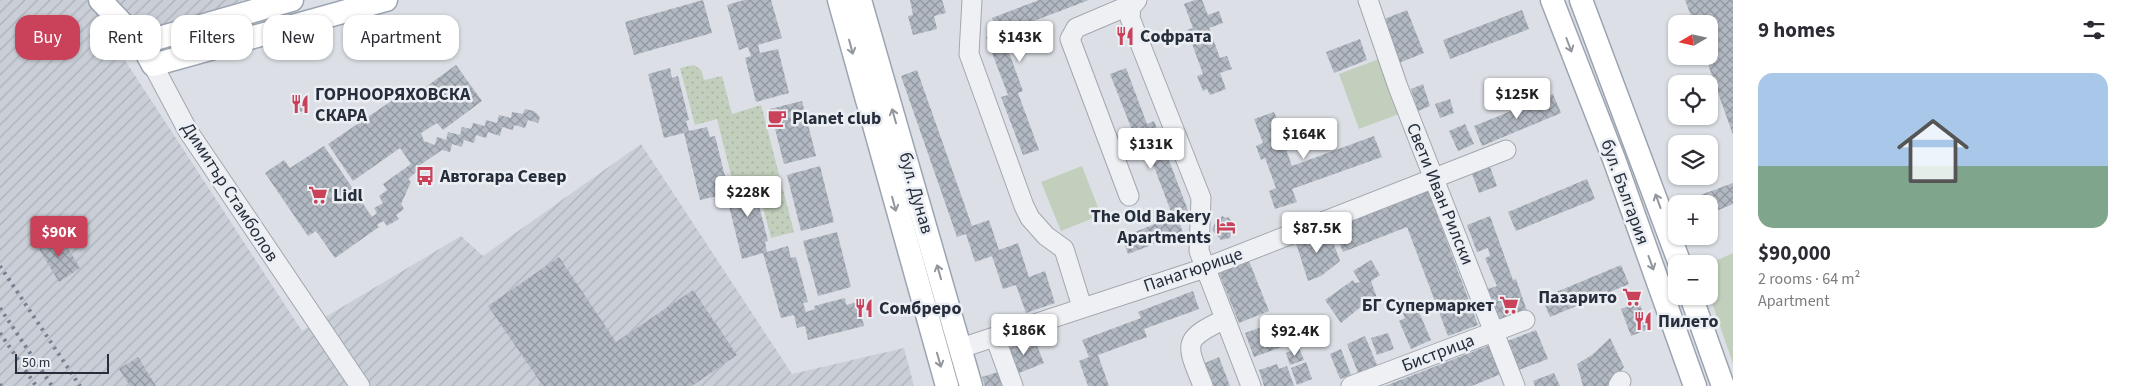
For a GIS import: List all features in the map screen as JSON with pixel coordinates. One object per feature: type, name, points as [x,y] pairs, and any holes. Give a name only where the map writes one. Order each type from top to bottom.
[{"type":"main road","name":"Димитър Стамболов","points":[[100,0],[114,15]]},
{"type":"main road","points":[[161,37],[292,0]]},
{"type":"main road","points":[[153,65],[386,0]]},
{"type":"main road","name":"бул. Дунав","points":[[839,0],[946,386]]},
{"type":"main road","name":"бул. Дунав","points":[[860,0],[971,386]]},
{"type":"main road","name":"бул. България","points":[[1552,0],[1614,159],[1695,386]]},
{"type":"main road","name":"бул. България","points":[[1581,0],[1677,255]]},
{"type":"main road","name":"Димитър Стамболов","points":[[150,60],[153,65]]},
{"type":"main road","points":[[1695,305],[1723,386]]},
{"type":"street","points":[[972,0],[968,54],[1024,206],[1030,218],[1046,236],[1064,249],[1082,307]]},
{"type":"street","name":"Свети Иван Рилски","points":[[1368,0],[1398,87],[1515,386]]},
{"type":"street","points":[[1129,196],[1070,39],[1076,28],[1134,3]]},
{"type":"street","points":[[1134,3],[1130,18],[1201,198],[1200,250],[1205,268],[1251,386]]},
{"type":"street","name":"Димитър Стамболов","points":[[153,65],[188,131],[360,386]]},
{"type":"street","name":"Панагюрище","points":[[961,348],[1205,268],[1506,150]]},
{"type":"street","points":[[1203,386],[1191,356],[1191,342],[1199,332],[1225,319]]},
{"type":"street","name":"Бистрица","points":[[1356,385],[1526,320]]},
{"type":"street","points":[[995,337],[1013,386]]},
{"type":"shaded area","points":[[0,0],[244,0],[201,15],[171,15],[171,25],[161,29],[161,15],[90,15],[90,60],[125,60],[302,331],[461,236],[483,256],[641,144],[792,374],[904,348],[914,386],[0,386]]},
{"type":"green space","points":[[1379,59],[1399,114],[1359,129],[1339,74]]},
{"type":"green space","points":[[694,65],[701,70],[704,80],[722,76],[732,114],[761,105],[794,232],[771,238],[756,180],[734,187],[717,119],[695,125],[680,68]]},
{"type":"green space","points":[[1082,166],[1101,215],[1061,231],[1041,182]]},
{"type":"green space","points":[[1733,253],[1733,364],[1713,305],[1718,305],[1718,260]]},
{"type":"building","points":[[703,0],[712,33],[634,55],[625,22]]},
{"type":"building","points":[[744,0],[771,0],[782,38],[758,45],[760,53],[778,49],[789,93],[756,102],[745,58],[751,56],[748,47],[739,50],[727,5]]},
{"type":"building","points":[[910,0],[942,0],[946,13],[934,16],[937,29],[913,35],[908,16],[913,15]]},
{"type":"building","points":[[1039,0],[1089,0],[1002,33],[1023,91],[1018,93],[1039,150],[1023,155],[1001,97],[1008,95],[986,37],[998,33],[992,18]]},
{"type":"building","points":[[1195,0],[1202,0],[1208,15],[1219,11],[1223,23],[1209,28],[1220,58],[1227,56],[1232,69],[1220,73],[1226,89],[1210,95],[1207,89],[1203,91],[1197,76],[1203,74],[1187,30],[1193,28],[1184,4]]},
{"type":"building","points":[[1685,0],[1733,0],[1733,135],[1718,93],[1718,75],[1712,75],[1708,65],[1718,65],[1718,15],[1691,15]]},
{"type":"building","points":[[1407,10],[1424,53],[1399,63],[1382,20]]},
{"type":"building","points":[[1522,10],[1529,29],[1450,59],[1443,40]]},
{"type":"building","points":[[1360,39],[1367,60],[1334,73],[1326,52]]},
{"type":"building","points":[[456,65],[482,101],[443,130],[437,123],[421,133],[424,141],[435,145],[437,137],[446,140],[448,132],[460,135],[462,127],[471,129],[473,123],[485,126],[486,120],[497,123],[499,115],[511,118],[512,112],[523,114],[525,109],[534,111],[540,117],[538,123],[528,120],[525,128],[514,125],[513,130],[502,127],[500,136],[488,132],[486,138],[476,135],[474,143],[464,140],[462,147],[452,144],[450,152],[442,150],[420,165],[422,167],[408,179],[411,182],[401,204],[404,209],[396,215],[399,219],[387,226],[383,221],[377,225],[379,227],[335,258],[316,231],[308,236],[265,173],[284,160],[290,168],[324,146],[372,217],[377,213],[374,208],[383,203],[379,196],[387,190],[383,184],[411,164],[400,148],[353,181],[328,144],[412,87],[416,94]]},
{"type":"building","points":[[670,68],[672,78],[678,76],[689,120],[686,121],[689,131],[707,127],[710,137],[715,136],[729,193],[749,188],[752,200],[757,198],[768,241],[765,242],[767,252],[788,246],[791,258],[796,257],[808,302],[803,303],[806,312],[815,309],[814,306],[845,298],[846,305],[858,302],[864,326],[808,340],[805,326],[797,328],[794,315],[781,318],[763,253],[742,259],[726,194],[700,200],[684,133],[664,138],[648,74]]},
{"type":"building","points":[[1126,68],[1147,124],[1154,121],[1189,213],[1178,218],[1183,233],[1128,254],[1122,237],[1173,217],[1139,127],[1132,130],[1110,74]]},
{"type":"building","points":[[917,70],[972,226],[989,220],[999,250],[1018,243],[1029,277],[1045,271],[1055,303],[1026,313],[1016,285],[1003,289],[992,256],[975,262],[966,234],[957,237],[901,76]]},
{"type":"building","points":[[1423,84],[1430,106],[1418,111],[1411,89]]},
{"type":"building","points":[[1553,94],[1561,113],[1482,146],[1474,126]]},
{"type":"building","name":"ГОРНООРЯХОВСКА СКАРА","points":[[299,96],[307,108],[301,112],[294,99]]},
{"type":"building","points":[[1450,99],[1454,113],[1440,118],[1435,104]]},
{"type":"building","points":[[802,101],[816,156],[784,164],[770,109]]},
{"type":"building","points":[[1274,112],[1279,124],[1288,121],[1294,137],[1283,141],[1292,166],[1374,136],[1382,157],[1292,189],[1297,202],[1275,209],[1269,191],[1276,188],[1265,158],[1261,160],[1256,146],[1263,143],[1254,119]]},
{"type":"building","points":[[1465,124],[1474,144],[1458,151],[1449,131]]},
{"type":"building","points":[[820,166],[834,222],[801,231],[787,175]]},
{"type":"building","points":[[1490,167],[1497,186],[1479,193],[1472,174]]},
{"type":"building","points":[[1587,179],[1595,199],[1516,231],[1508,212]]},
{"type":"building","points":[[1733,183],[1733,204],[1718,210],[1718,195],[1700,195]]},
{"type":"building","points":[[1427,188],[1478,325],[1448,336],[1407,227],[1343,252],[1332,226]]},
{"type":"building","points":[[1222,216],[1228,217],[1235,225],[1235,232],[1231,234],[1230,238],[1221,240],[1212,230],[1216,221]]},
{"type":"building","points":[[1490,216],[1513,280],[1516,279],[1527,311],[1499,321],[1488,289],[1497,286],[1485,258],[1490,256],[1488,248],[1477,252],[1467,225]]},
{"type":"building","points":[[1328,228],[1340,261],[1321,276],[1308,281],[1295,240]]},
{"type":"building","points":[[837,232],[851,287],[818,296],[803,241]]},
{"type":"building","points":[[60,235],[80,268],[59,282],[39,249]]},
{"type":"building","points":[[559,257],[616,342],[693,290],[737,355],[692,386],[543,386],[488,306]]},
{"type":"building","points":[[1371,260],[1380,275],[1371,281],[1377,298],[1368,301],[1341,323],[1325,300],[1353,280],[1355,283],[1360,282],[1353,271]]},
{"type":"building","points":[[1249,261],[1269,311],[1239,323],[1219,273]]},
{"type":"building","points":[[1621,265],[1629,284],[1550,317],[1542,298]]},
{"type":"building","points":[[1193,291],[1199,309],[1144,329],[1147,337],[1098,355],[1109,386],[1088,386],[1079,361],[1089,357],[1082,340],[1141,318],[1138,312]]},
{"type":"building","points":[[1639,302],[1649,329],[1631,336],[1621,309]]},
{"type":"building","points":[[1416,305],[1431,340],[1411,349],[1399,321],[1405,318],[1402,311]]},
{"type":"building","points":[[1278,321],[1287,345],[1254,357],[1245,333]]},
{"type":"building","points":[[1536,330],[1548,359],[1516,371],[1505,342]]},
{"type":"building","points":[[1388,333],[1394,349],[1377,355],[1371,338]]},
{"type":"building","points":[[1365,336],[1377,365],[1358,373],[1347,344]]},
{"type":"building","points":[[1034,338],[1044,363],[1014,375],[1004,350]]},
{"type":"building","points":[[1610,338],[1624,367],[1610,386],[1583,386],[1577,364],[1592,355]]},
{"type":"building","points":[[1490,345],[1501,374],[1472,386],[1385,386]]},
{"type":"building","points":[[1299,348],[1304,360],[1290,365],[1286,353]]},
{"type":"building","points":[[1341,349],[1351,375],[1340,379],[1330,354]]},
{"type":"building","points":[[138,357],[156,386],[130,386],[119,369]]},
{"type":"building","points":[[1219,357],[1230,386],[1214,386],[1205,363]]},
{"type":"building","points":[[1306,362],[1312,379],[1297,385],[1291,368]]},
{"type":"building","points":[[1277,364],[1279,369],[1287,366],[1294,386],[1264,386],[1259,370]]},
{"type":"building","points":[[998,372],[1003,386],[985,386],[982,377]]},
{"type":"building","points":[[1554,373],[1560,386],[1535,386],[1533,381]]},
{"type":"railway","points":[[0,266],[80,386]]},
{"type":"railway","points":[[0,308],[52,386]]},
{"type":"railway","points":[[0,333],[36,386]]},
{"type":"place","name":"Софрата","points":[[1125,36]]},
{"type":"place","name":"ГОРНООРЯХОВСКА СКАРА","points":[[300,104]]},
{"type":"place","name":"Planet club","points":[[777,118]]},
{"type":"place","name":"Автогара Север","points":[[425,176]]},
{"type":"place","name":"Lidl","points":[[318,195]]},
{"type":"place","name":"The Old Bakery Apartments","points":[[1226,226]]},
{"type":"place","name":"Пазарито","points":[[1632,297]]},
{"type":"place","name":"БГ Супермаркет","points":[[1509,305]]},
{"type":"place","name":"Сомбреро","points":[[864,308]]},
{"type":"place","name":"Пилето","points":[[1643,321]]}]
